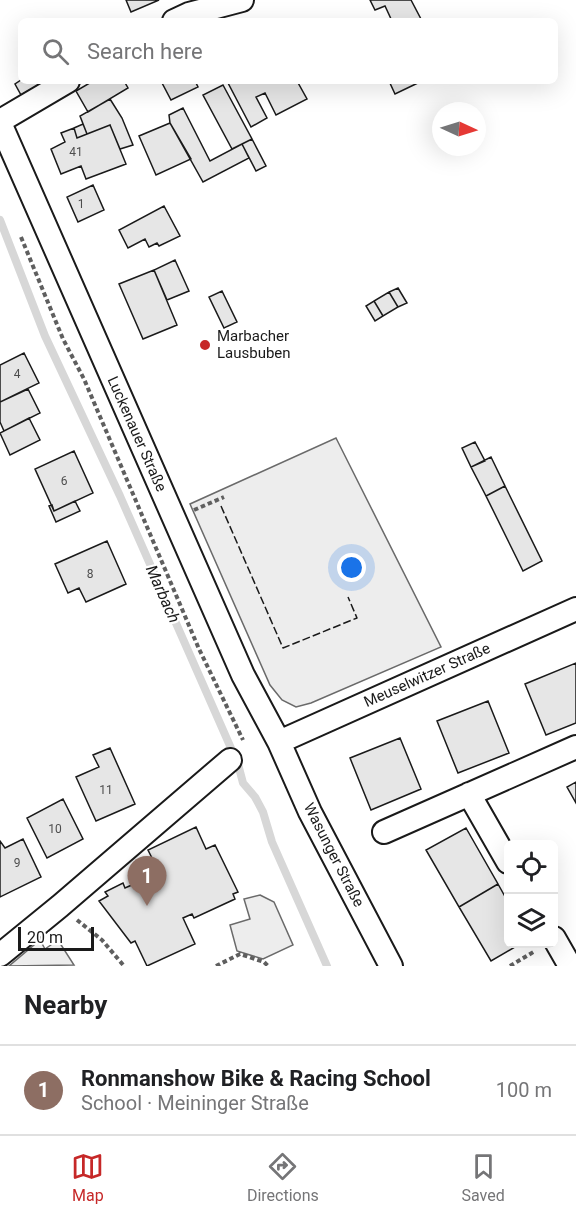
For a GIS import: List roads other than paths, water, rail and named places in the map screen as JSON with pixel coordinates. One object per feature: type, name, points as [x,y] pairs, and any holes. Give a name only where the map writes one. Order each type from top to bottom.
[{"type":"street","points":[[182,12],[242,0]]},
{"type":"street","points":[[0,122],[63,84]]},
{"type":"street","name":"Luckenauer Straße","points":[[0,122],[243,675],[279,742]]},
{"type":"street","name":"Meuselwitzer Straße","points":[[279,742],[576,609]]},
{"type":"street","name":"Wasunger Straße","points":[[279,742],[310,812],[391,966]]},
{"type":"street","points":[[384,832],[576,747]]},
{"type":"street","points":[[0,955],[60,906],[237,752]]},
{"type":"street","points":[[469,794],[504,855]]},
{"type":"street","points":[[550,948],[570,966]]},
{"type":"waterway","name":"Marbach","points":[[0,220],[45,336],[120,496],[238,764],[243,783],[255,797],[263,812],[272,842],[327,966]]},
{"type":"place","name":"Marbacher Lausbuben","points":[[205,345]]},
{"type":"place","name":"Ronmanshow Bike & Racing School","points":[[147,906]]}]
